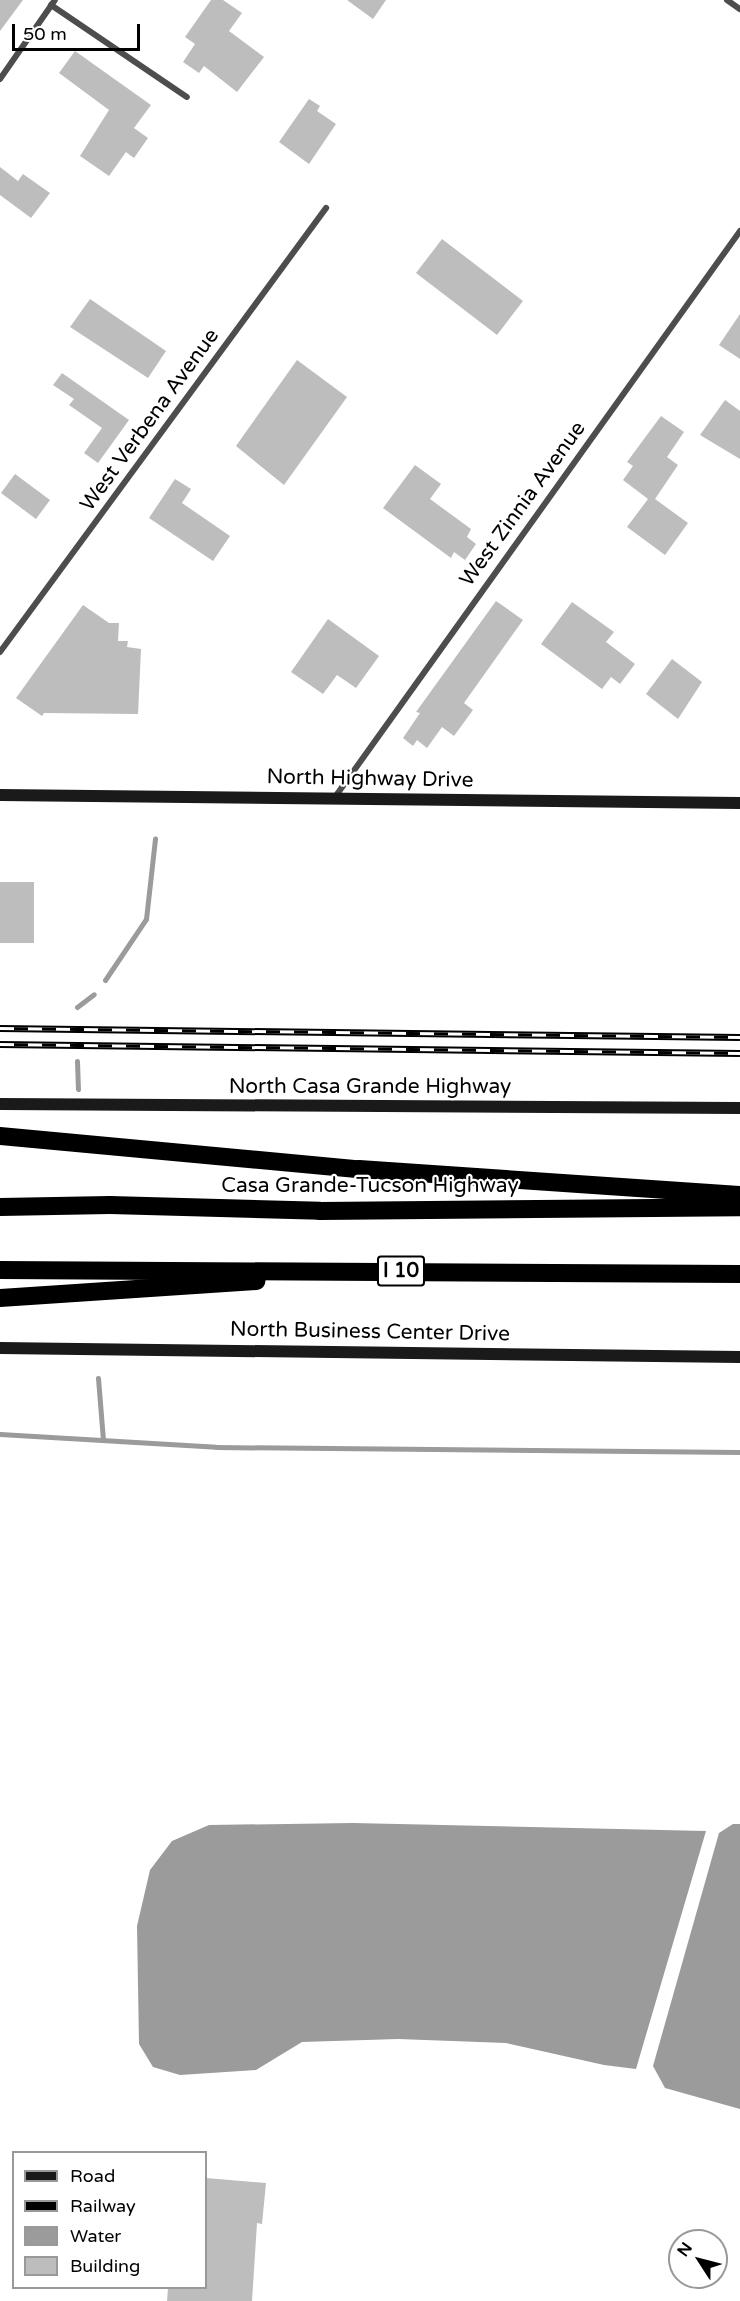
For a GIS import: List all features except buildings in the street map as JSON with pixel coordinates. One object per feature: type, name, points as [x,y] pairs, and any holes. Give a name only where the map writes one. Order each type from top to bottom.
[{"type":"highway","points":[[0,1136],[347,1168],[740,1195]]},
{"type":"highway","name":"Casa Grande-Tucson Highway","points":[[0,1206],[110,1205],[320,1210],[740,1207]]},
{"type":"highway","name":"I 10","points":[[0,1270],[740,1274]]},
{"type":"highway","points":[[0,1298],[392,1271]]},
{"type":"main road","name":"North Highway Drive","points":[[0,795],[740,803]]},
{"type":"main road","name":"North Casa Grande Highway","points":[[0,1104],[740,1108]]},
{"type":"main road","name":"North Business Center Drive","points":[[0,1348],[740,1357]]},
{"type":"street","points":[[727,0],[740,9]]},
{"type":"street","points":[[0,79],[53,3],[187,97]]},
{"type":"street","name":"West Verbena Avenue","points":[[0,652],[326,208]]},
{"type":"street","name":"West Zinnia Avenue","points":[[335,797],[740,231]]},
{"type":"water","points":[[353,1823],[706,1831],[636,2069],[604,2065],[506,2043],[398,2039],[302,2042],[256,2070],[180,2075],[153,2067],[139,2044],[137,1926],[150,1870],[172,1841],[209,1825]]},
{"type":"water","points":[[733,1824],[740,1824],[740,2109],[665,2088],[653,2066],[719,1833]]},
{"type":"waterway","points":[[105,980],[146,919],[155,839]]},
{"type":"waterway","points":[[77,1007],[94,994]]},
{"type":"waterway","points":[[77,1061],[78,1089]]},
{"type":"waterway","points":[[98,1378],[103,1440]]},
{"type":"waterway","points":[[0,1434],[216,1447],[740,1452]]},
{"type":"railway","points":[[0,1028],[740,1037]]},
{"type":"railway","points":[[0,1044],[740,1053]]}]
